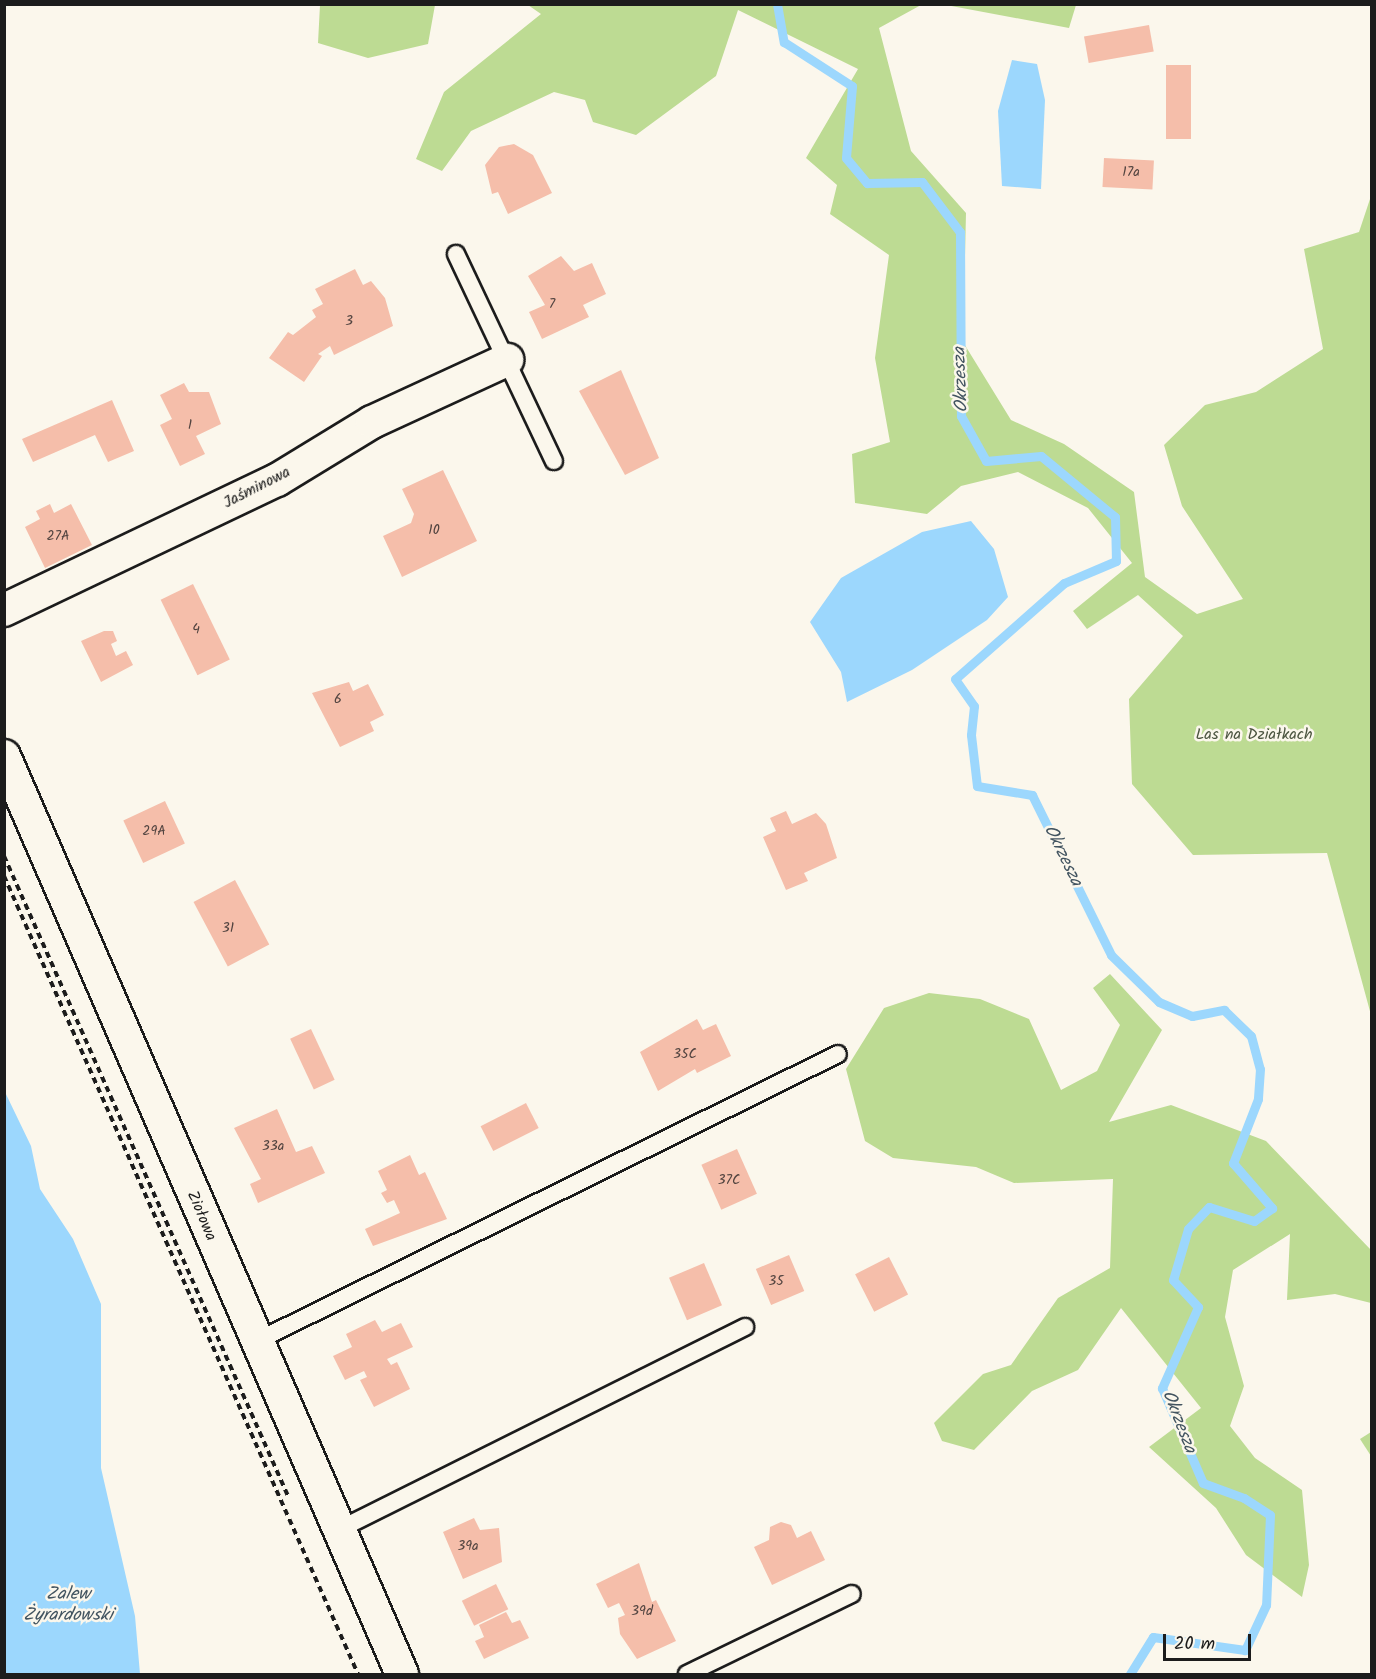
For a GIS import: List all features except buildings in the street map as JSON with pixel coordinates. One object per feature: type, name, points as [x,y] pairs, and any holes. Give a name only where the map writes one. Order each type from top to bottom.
[{"type":"street","name":"Jaśminowa","points":[[4,610],[278,480],[372,422],[507,360]]},
{"type":"street","name":"Ziołowa","points":[[4,756],[255,1342],[402,1674]]},
{"type":"lane","points":[[456,254],[554,460]]},
{"type":"lane","points":[[255,1342],[838,1054]]},
{"type":"lane","points":[[338,1530],[745,1327]]},
{"type":"lane","points":[[687,1674],[852,1594]]},
{"type":"path","points":[[4,856],[368,1674]]},
{"type":"path","points":[[4,876],[358,1674]]},
{"type":"green space","points":[[320,4],[435,5],[428,44],[368,58],[318,43]]},
{"type":"green space","name":"Las na Działkach","points":[[528,5],[921,5],[879,28],[911,151],[966,213],[963,342],[1011,420],[1064,444],[1134,492],[1145,577],[1197,614],[1243,599],[1182,506],[1164,445],[1205,405],[1256,392],[1323,349],[1304,249],[1359,232],[1371,196],[1371,1015],[1327,853],[1193,855],[1132,784],[1129,699],[1183,636],[1138,595],[1087,629],[1073,611],[1132,563],[1088,508],[1018,472],[961,486],[927,514],[855,503],[852,454],[890,442],[875,358],[889,255],[830,214],[837,185],[806,158],[858,69],[738,10],[716,76],[636,135],[593,122],[585,100],[554,92],[471,131],[442,171],[416,159],[444,92],[541,14]]},
{"type":"green space","points":[[946,5],[1076,5],[1069,28]]},
{"type":"green space","points":[[1110,974],[1162,1030],[1109,1122],[1171,1105],[1266,1141],[1371,1250],[1371,1303],[1335,1294],[1287,1300],[1290,1234],[1233,1270],[1225,1317],[1244,1386],[1230,1426],[1255,1458],[1302,1490],[1309,1565],[1302,1597],[1246,1555],[1216,1508],[1149,1447],[1201,1408],[1121,1308],[1078,1370],[1032,1391],[974,1450],[942,1441],[934,1423],[983,1374],[1011,1365],[1058,1298],[1110,1268],[1113,1179],[1014,1183],[976,1167],[893,1158],[865,1141],[846,1069],[884,1008],[929,993],[980,999],[1029,1019],[1061,1090],[1097,1071],[1120,1025],[1093,988]]},
{"type":"green space","points":[[1371,1432],[1371,1456],[1360,1439]]},
{"type":"water","points":[[1012,60],[1037,64],[1045,100],[1041,189],[1002,186],[998,111]]},
{"type":"water","points":[[971,521],[994,549],[1008,597],[987,620],[912,670],[847,702],[841,672],[810,622],[841,578],[922,532]]},
{"type":"water","name":"Zalew Żyrardowski","points":[[4,1090],[31,1146],[40,1189],[73,1239],[101,1304],[101,1468],[135,1616],[140,1674],[5,1674]]},
{"type":"waterway","name":"Okrzesza","points":[[777,4],[784,42],[852,86],[846,158],[867,183],[922,182],[960,232],[961,416],[986,461],[1041,456],[1115,517],[1116,561],[1064,583],[955,679],[974,706],[971,735],[977,786],[1032,795],[1111,955],[1159,1002],[1192,1016],[1224,1010],[1251,1036],[1260,1069],[1258,1099],[1233,1163],[1272,1208],[1254,1221],[1209,1207],[1188,1229],[1173,1280],[1198,1307],[1162,1388],[1203,1483],[1244,1498],[1270,1515],[1266,1605],[1245,1650],[1153,1637],[1130,1674]]}]
